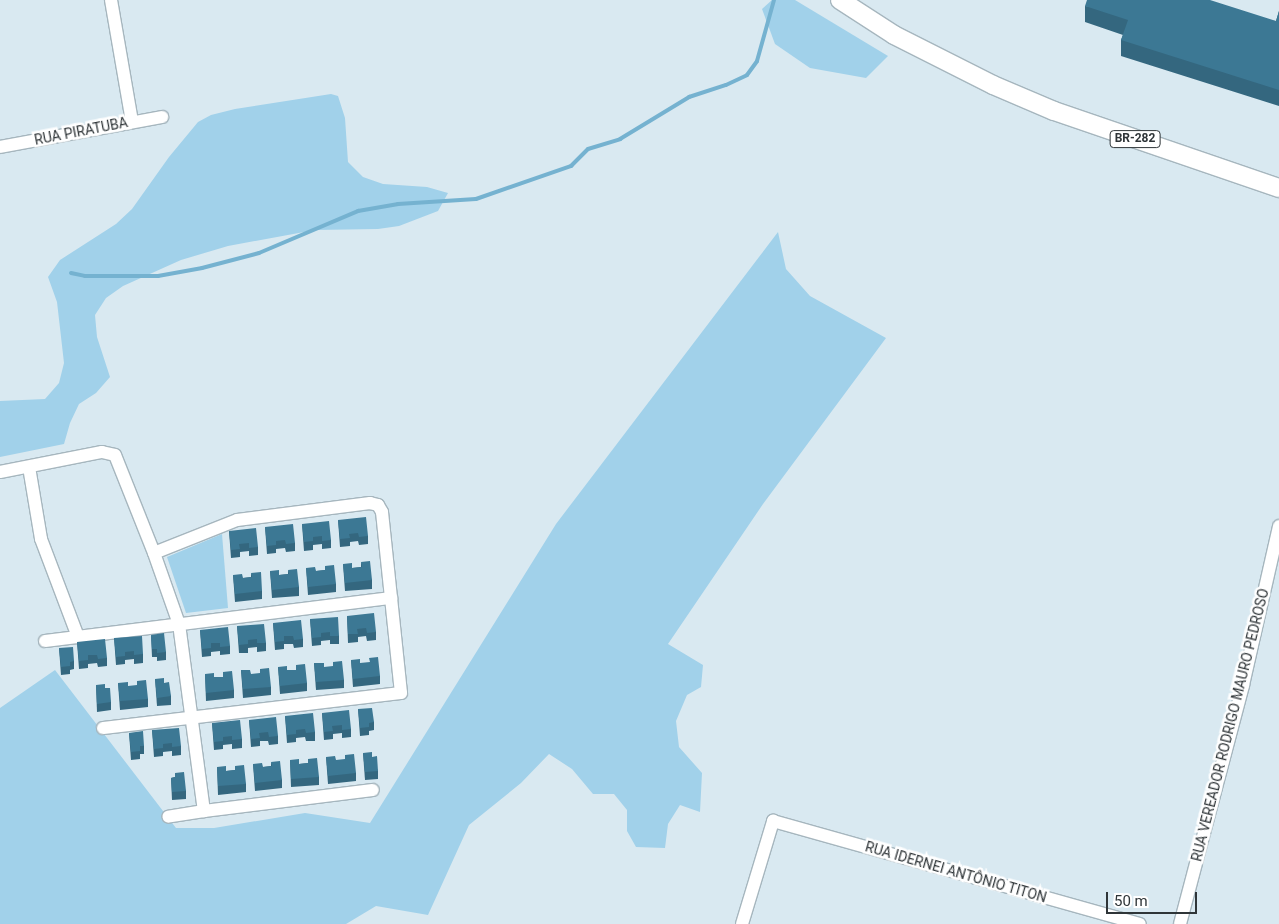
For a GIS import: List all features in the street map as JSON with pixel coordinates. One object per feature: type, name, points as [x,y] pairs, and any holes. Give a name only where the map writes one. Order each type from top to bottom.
[{"type":"highway","name":"BR-282","points":[[840,0],[894,34],[1001,88],[1054,111],[1279,188]]},
{"type":"street","points":[[112,0],[132,121]]},
{"type":"street","name":"RUA PIRATUBA","points":[[0,147],[132,121],[162,117]]},
{"type":"street","points":[[0,472],[102,452],[115,455],[154,553],[179,624],[204,811]]},
{"type":"street","points":[[28,466],[41,539],[78,637]]},
{"type":"street","points":[[103,728],[401,693],[382,512],[378,506],[370,503],[237,520],[154,553]]},
{"type":"street","name":"RUA VEREADOR RODRIGO MAURO PEDROSO","points":[[1180,924],[1243,685],[1279,526]]},
{"type":"street","points":[[45,641],[391,598]]},
{"type":"street","points":[[168,817],[373,790]]},
{"type":"street","name":"RUA IDERNEI ANTÔNIO TITON","points":[[742,924],[773,821],[1140,924]]},
{"type":"shaded area","points":[[772,0],[795,0],[888,56],[866,78],[810,68],[775,44],[762,9]]},
{"type":"shaded area","points":[[331,94],[338,96],[345,118],[348,162],[363,177],[383,184],[427,187],[448,193],[438,211],[399,226],[378,229],[315,230],[228,246],[181,260],[123,286],[106,298],[95,315],[97,337],[110,377],[96,393],[79,404],[70,423],[64,444],[0,457],[0,401],[45,399],[59,383],[64,363],[57,302],[48,277],[60,260],[116,224],[132,209],[169,157],[198,122],[211,115],[235,109]]},
{"type":"shaded area","points":[[778,232],[786,269],[810,296],[886,338],[763,504],[668,644],[703,665],[701,687],[687,695],[676,721],[679,747],[702,773],[700,812],[680,805],[668,824],[665,848],[636,847],[627,831],[627,810],[614,794],[593,794],[572,769],[549,754],[521,783],[469,825],[428,915],[376,906],[346,924],[0,924],[0,708],[55,670],[176,828],[214,828],[305,813],[370,823],[556,524]]},
{"type":"shaded area","points":[[222,534],[228,608],[186,613],[167,557]]},
{"type":"building","points":[[1087,0],[1210,0],[1276,21],[1279,11],[1279,90],[1121,40],[1128,20],[1085,6]]},
{"type":"building","points":[[366,517],[368,536],[359,537],[358,533],[349,534],[350,538],[340,539],[338,520]]},
{"type":"building","points":[[329,521],[331,540],[322,541],[322,536],[313,537],[313,541],[304,542],[302,524]]},
{"type":"building","points":[[293,524],[295,543],[286,544],[285,540],[276,541],[276,545],[267,546],[265,527]]},
{"type":"building","points":[[256,528],[258,547],[249,548],[249,543],[239,544],[240,549],[231,550],[229,531]]},
{"type":"building","points":[[370,561],[372,580],[345,583],[343,564],[352,563],[352,568],[362,567],[361,562]]},
{"type":"building","points":[[334,565],[336,584],[308,587],[306,568],[315,567],[316,571],[325,570],[325,566]]},
{"type":"building","points":[[297,569],[299,587],[272,590],[270,571],[279,570],[279,575],[289,574],[288,570]]},
{"type":"building","points":[[261,572],[262,591],[235,594],[233,575],[242,574],[243,578],[252,577],[251,573]]},
{"type":"building","points":[[374,613],[376,632],[367,633],[366,628],[357,629],[358,634],[348,634],[347,616]]},
{"type":"building","points":[[338,617],[339,636],[330,636],[330,632],[321,633],[321,637],[312,638],[310,619]]},
{"type":"building","points":[[301,620],[303,639],[294,640],[293,636],[284,636],[284,641],[275,642],[273,623]]},
{"type":"building","points":[[264,624],[266,643],[257,643],[257,639],[248,640],[248,644],[239,645],[237,626]]},
{"type":"building","points":[[228,627],[230,646],[220,647],[220,643],[211,643],[211,648],[202,649],[200,630]]},
{"type":"building","points":[[164,633],[166,652],[157,653],[157,649],[152,649],[151,635]]},
{"type":"building","points":[[142,636],[143,654],[134,655],[134,651],[125,652],[125,656],[116,657],[114,638]]},
{"type":"building","points":[[105,639],[107,658],[98,659],[97,655],[88,655],[88,660],[79,661],[77,642]]},
{"type":"building","points":[[73,647],[74,661],[70,662],[70,666],[61,667],[59,648]]},
{"type":"building","points":[[378,657],[380,676],[353,679],[351,660],[360,659],[360,663],[370,662],[369,658]]},
{"type":"building","points":[[342,661],[344,680],[316,682],[314,663],[324,663],[324,667],[333,666],[333,662]]},
{"type":"building","points":[[305,664],[307,683],[280,686],[278,667],[287,666],[287,670],[296,670],[296,665]]},
{"type":"building","points":[[269,668],[271,687],[243,689],[241,670],[250,670],[251,674],[260,673],[260,669]]},
{"type":"building","points":[[232,671],[234,690],[206,693],[205,674],[214,673],[214,677],[223,677],[223,672]]},
{"type":"building","points":[[164,678],[164,683],[169,682],[171,696],[157,698],[155,679]]},
{"type":"building","points":[[146,680],[148,699],[120,701],[118,683],[128,682],[128,686],[137,685],[137,681]]},
{"type":"building","points":[[105,684],[105,688],[110,688],[111,702],[97,704],[96,685]]},
{"type":"building","points":[[372,708],[374,722],[369,723],[369,727],[360,728],[358,709]]},
{"type":"building","points":[[349,710],[351,729],[342,730],[342,725],[332,726],[333,731],[324,732],[322,713]]},
{"type":"building","points":[[313,713],[315,732],[306,733],[305,729],[296,730],[296,734],[287,735],[285,716]]},
{"type":"building","points":[[276,717],[278,736],[269,737],[268,732],[259,733],[260,738],[251,739],[249,720]]},
{"type":"building","points":[[240,720],[242,739],[232,740],[232,736],[223,737],[223,741],[214,742],[212,723]]},
{"type":"building","points":[[179,728],[181,746],[172,747],[172,743],[163,744],[163,748],[154,749],[152,730]]},
{"type":"building","points":[[143,731],[144,746],[140,746],[140,751],[131,752],[129,733]]},
{"type":"building","points":[[372,752],[372,757],[377,756],[378,771],[365,772],[363,753]]},
{"type":"building","points":[[354,754],[356,773],[328,776],[326,757],[335,756],[336,760],[345,759],[345,755]]},
{"type":"building","points":[[317,758],[319,777],[291,779],[290,760],[299,759],[299,764],[308,763],[308,759]]},
{"type":"building","points":[[280,761],[282,780],[255,783],[253,764],[262,763],[263,767],[272,766],[271,762]]},
{"type":"building","points":[[244,765],[246,784],[218,786],[217,767],[226,766],[226,771],[235,770],[235,766]]},
{"type":"building","points":[[184,772],[186,791],[172,792],[171,778],[175,777],[175,773]]},
{"type":"waterway","points":[[71,273],[85,276],[158,276],[202,268],[259,253],[358,211],[398,204],[476,199],[571,166],[588,149],[620,139],[689,97],[726,85],[747,75],[757,61],[774,0]]}]
